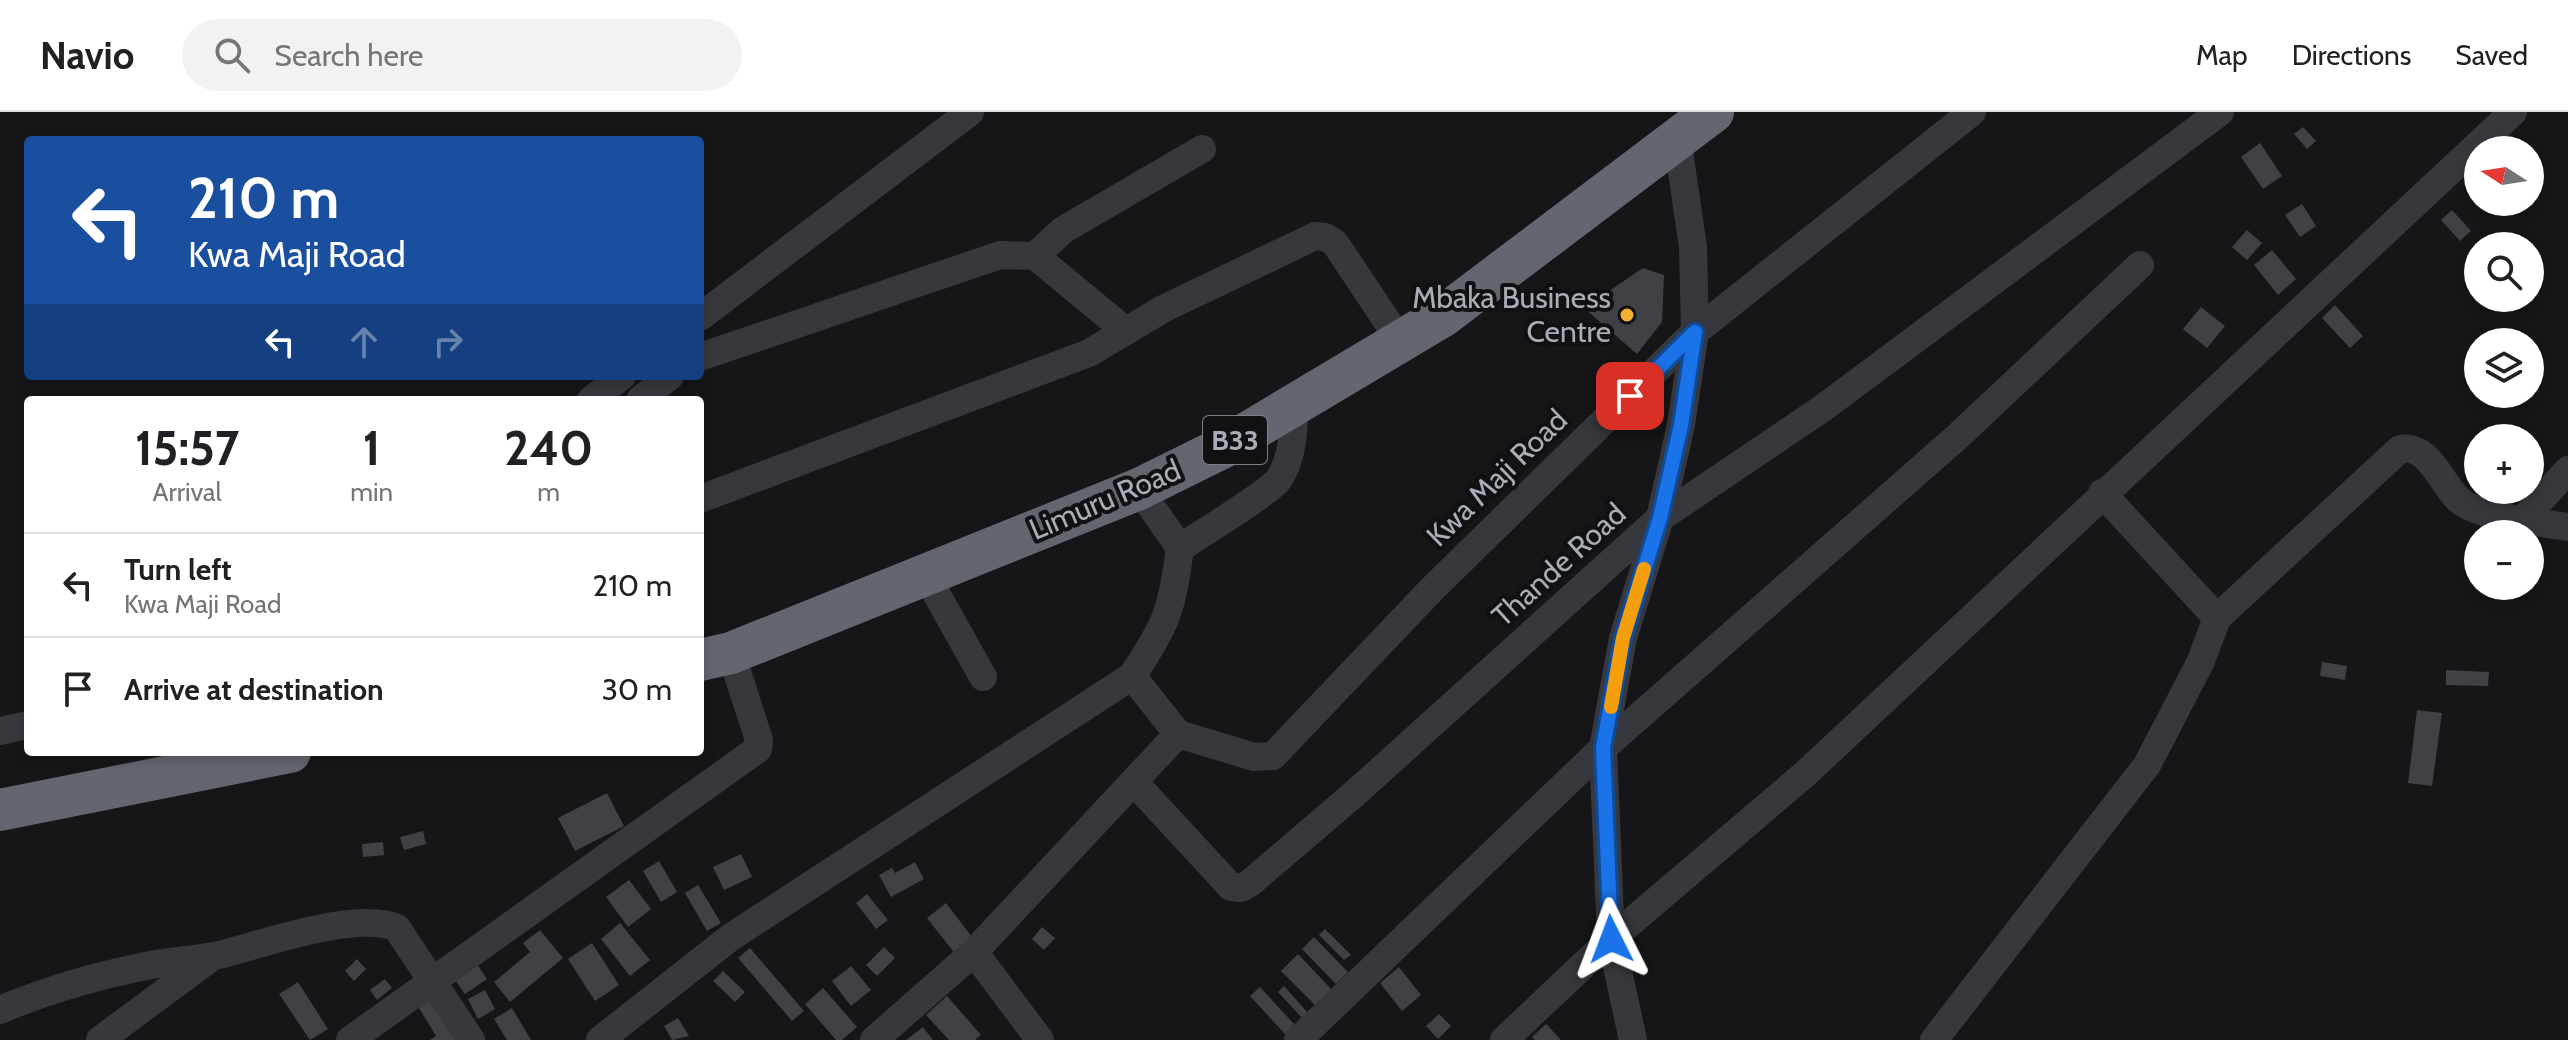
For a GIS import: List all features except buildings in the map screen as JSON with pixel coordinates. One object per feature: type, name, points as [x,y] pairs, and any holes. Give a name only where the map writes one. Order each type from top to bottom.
[{"type":"highway","name":"Limuru Road","points":[[716,656],[1139,489],[1222,448],[1443,316],[1713,112]]},
{"type":"highway","points":[[0,810],[270,756]]},
{"type":"street","points":[[704,314],[970,112]]},
{"type":"street","name":"Kwa Maji Road","points":[[1178,734],[1254,757],[1273,756],[1433,588],[1695,332],[1972,112]]},
{"type":"street","name":"Thande Road","points":[[1134,782],[1231,887],[1241,888],[1353,795],[1660,518],[1823,408],[2220,112]]},
{"type":"street","points":[[1504,1040],[1611,939],[1805,774],[2102,493],[2513,112]]},
{"type":"street","points":[[1633,1040],[1611,939],[1603,748],[1623,638],[1660,518],[1681,425],[1695,332],[1693,247],[1677,138]]},
{"type":"street","points":[[1035,256],[1063,230],[1202,149]]},
{"type":"street","points":[[704,497],[1089,353],[1163,309],[1315,236],[1335,243],[1401,342]]},
{"type":"street","points":[[704,356],[1000,255],[1035,256],[1126,331]]},
{"type":"street","points":[[1298,1040],[1603,748],[1957,437],[2140,265]]},
{"type":"street","points":[[596,396],[617,380]]},
{"type":"street","points":[[645,396],[665,380]]},
{"type":"street","points":[[1180,548],[1277,482],[1288,462],[1294,433],[1294,405]]},
{"type":"street","points":[[1934,1040],[2147,765],[2201,661],[2217,618],[2400,449],[2412,447],[2421,452],[2459,500],[2472,509],[2568,527]]},
{"type":"street","points":[[2523,519],[2568,470]]},
{"type":"street","points":[[600,1040],[731,937],[1132,676],[1160,634],[1172,607],[1180,548],[1139,489]]},
{"type":"street","points":[[2102,493],[2217,618]]},
{"type":"street","points":[[926,575],[983,677]]},
{"type":"street","points":[[350,1040],[758,749],[759,740],[716,656]]},
{"type":"street","points":[[874,1040],[974,952],[1178,734],[1132,676]]},
{"type":"street","points":[[0,731],[24,726]]},
{"type":"street","points":[[0,1010],[42,993],[146,966],[214,956],[349,923],[384,922],[397,928],[435,981],[471,1040]]},
{"type":"street","points":[[974,952],[1040,1040]]},
{"type":"street","points":[[100,1040],[214,956]]},
{"type":"slow traffic","points":[[1611,707],[1623,638],[1644,569]]},
{"type":"place","name":"Mbaka Business Centre","points":[[1627,315]]},
{"type":"route","points":[[1611,939],[1603,748],[1623,638],[1660,518],[1681,425],[1695,332],[1630,396]]}]
